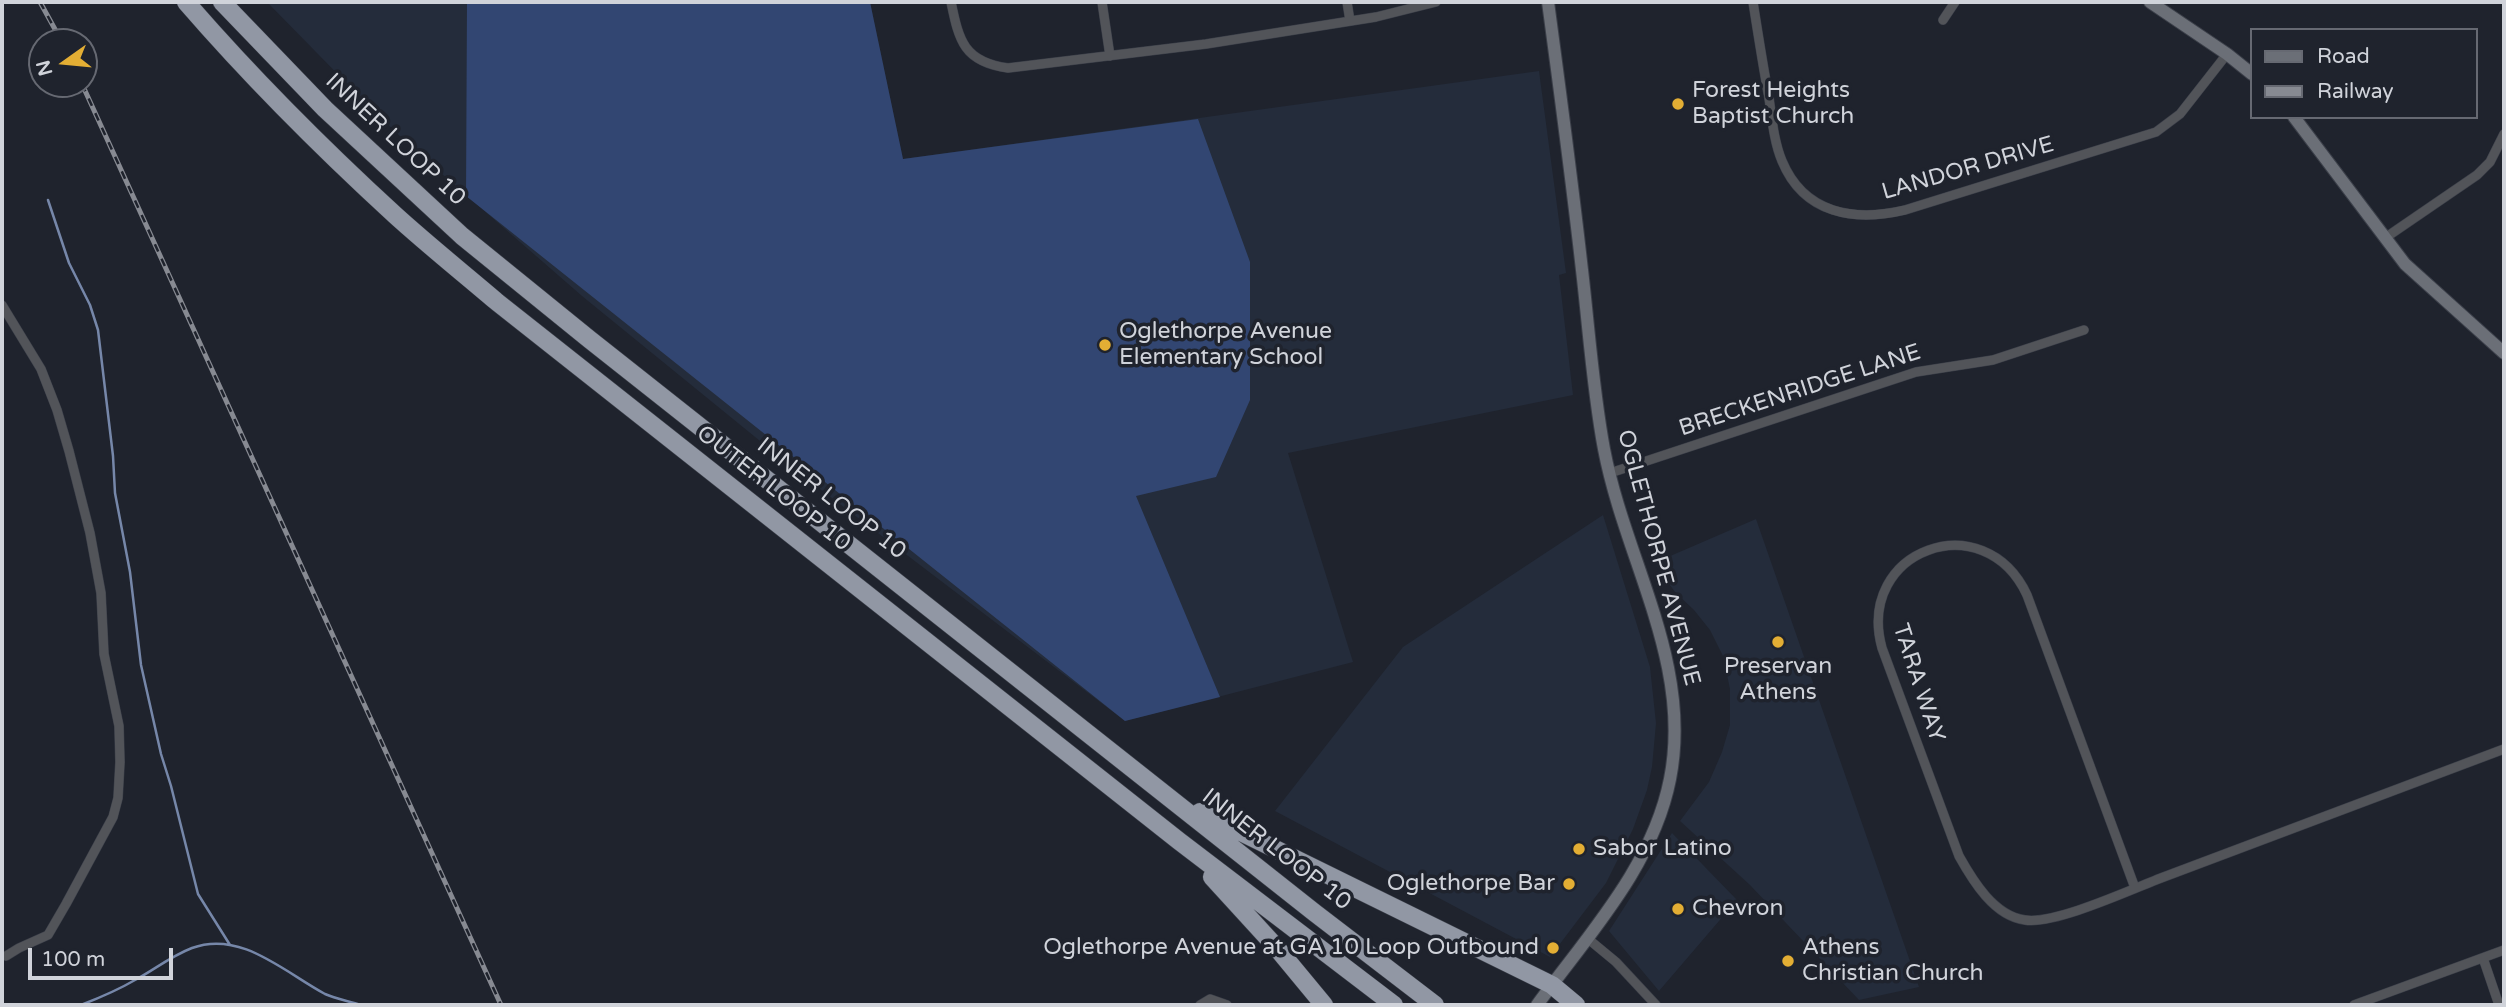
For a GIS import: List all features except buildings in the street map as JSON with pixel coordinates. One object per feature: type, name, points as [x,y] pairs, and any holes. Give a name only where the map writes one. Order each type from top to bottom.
[{"type":"highway","name":"OUTER LOOP 10","points":[[186,2],[235,57],[396,217],[496,302],[1178,841],[1394,1005]]},
{"type":"highway","name":"INNER LOOP 10","points":[[222,2],[325,109],[462,236],[1435,1005]]},
{"type":"highway","points":[[1171,798],[1552,985],[1576,1005]]},
{"type":"highway","points":[[1178,841],[1276,947],[1324,1005]]},
{"type":"main road","name":"OGLETHORPE AVENUE","points":[[1537,1005],[1630,878],[1653,835],[1667,794],[1674,752],[1675,708],[1670,668],[1609,473],[1598,406],[1548,2]]},
{"type":"main road","points":[[2150,2],[2250,72]]},
{"type":"main road","points":[[2296,119],[2385,238],[2421,279],[2504,353]]},
{"type":"street","points":[[951,2],[963,44],[974,58],[991,65],[1017,68],[1206,44],[1350,21],[1436,2]]},
{"type":"street","points":[[1102,2],[1110,56]]},
{"type":"street","points":[[1347,2],[1350,21]]},
{"type":"street","name":"LANDOR DRIVE","points":[[1753,2],[1775,137],[1782,161],[1795,184],[1813,201],[1833,211],[1857,216],[1905,210],[2156,132],[2180,114],[2227,54]]},
{"type":"street","points":[[1943,20],[1955,2]]},
{"type":"street","points":[[2385,238],[2477,175],[2490,162],[2504,134]]},
{"type":"street","points":[[2,305],[41,369],[57,410],[90,533],[101,593],[104,653],[119,726],[120,762],[118,798],[113,817],[48,935],[6,956]]},
{"type":"street","name":"BRECKENRIDGE LANE","points":[[1609,473],[1916,372],[1993,360],[2084,330]]},
{"type":"street","name":"TARA WAY","points":[[2135,888],[2027,595],[2014,572],[1993,556],[1958,544],[1933,548],[1910,559],[1891,579],[1879,602],[1878,634],[1953,843],[1967,870],[2000,909],[2021,920],[2032,921],[2059,916],[2135,888],[2504,750]]},
{"type":"street","points":[[1587,938],[1616,962],[1656,1005]]},
{"type":"street","points":[[2354,1005],[2504,950]]},
{"type":"street","points":[[2483,958],[2499,1005]]},
{"type":"street","points":[[1200,1005],[1210,999],[1227,1005]]},
{"type":"shaded area","name":"Oglethorpe Avenue Elementary School","points":[[267,2],[870,2],[903,159],[1539,71],[1566,273],[1559,275],[1573,395],[1288,453],[1353,662],[1125,721],[803,476],[582,296],[411,147]]},
{"type":"shaded area","name":"Oglethorpe Avenue Elementary School","points":[[467,2],[870,2],[903,159],[1198,119],[1250,262],[1250,400],[1216,477],[1136,496],[1220,697],[1125,721],[466,196]]},
{"type":"shaded area","points":[[1603,515],[1650,667],[1656,723],[1652,767],[1633,829],[1606,883],[1550,957],[1275,811],[1403,647]]},
{"type":"shaded area","points":[[1756,519],[1919,987],[1859,1000],[1750,885],[1680,821],[1709,782],[1722,752],[1730,725],[1730,689],[1723,656],[1710,630],[1675,592],[1654,563]]},
{"type":"shaded area","points":[[1672,833],[1737,900],[1659,991],[1609,931]]},
{"type":"waterway","points":[[48,200],[69,263],[90,305],[98,330],[115,493],[130,572],[141,665],[161,754],[198,894],[230,945]]},
{"type":"waterway","points":[[81,1005],[122,987],[184,951],[210,944],[245,949],[262,956],[325,994],[361,1005]]},
{"type":"railway","points":[[40,2],[54,28]]},
{"type":"railway","points":[[88,98],[501,1005]]},
{"type":"place","name":"Forest Heights Baptist Church","points":[[1678,104]]},
{"type":"place","name":"Oglethorpe Avenue Elementary School","points":[[1105,345]]},
{"type":"place","name":"Preservan Athens","points":[[1778,642]]},
{"type":"place","name":"Sabor Latino","points":[[1579,849]]},
{"type":"place","name":"Oglethorpe Bar","points":[[1569,884]]},
{"type":"place","name":"Chevron","points":[[1678,909]]},
{"type":"place","name":"Oglethorpe Avenue at GA 10 Loop Outbound","points":[[1553,948]]},
{"type":"place","name":"Athens Christian Church","points":[[1788,961]]}]
